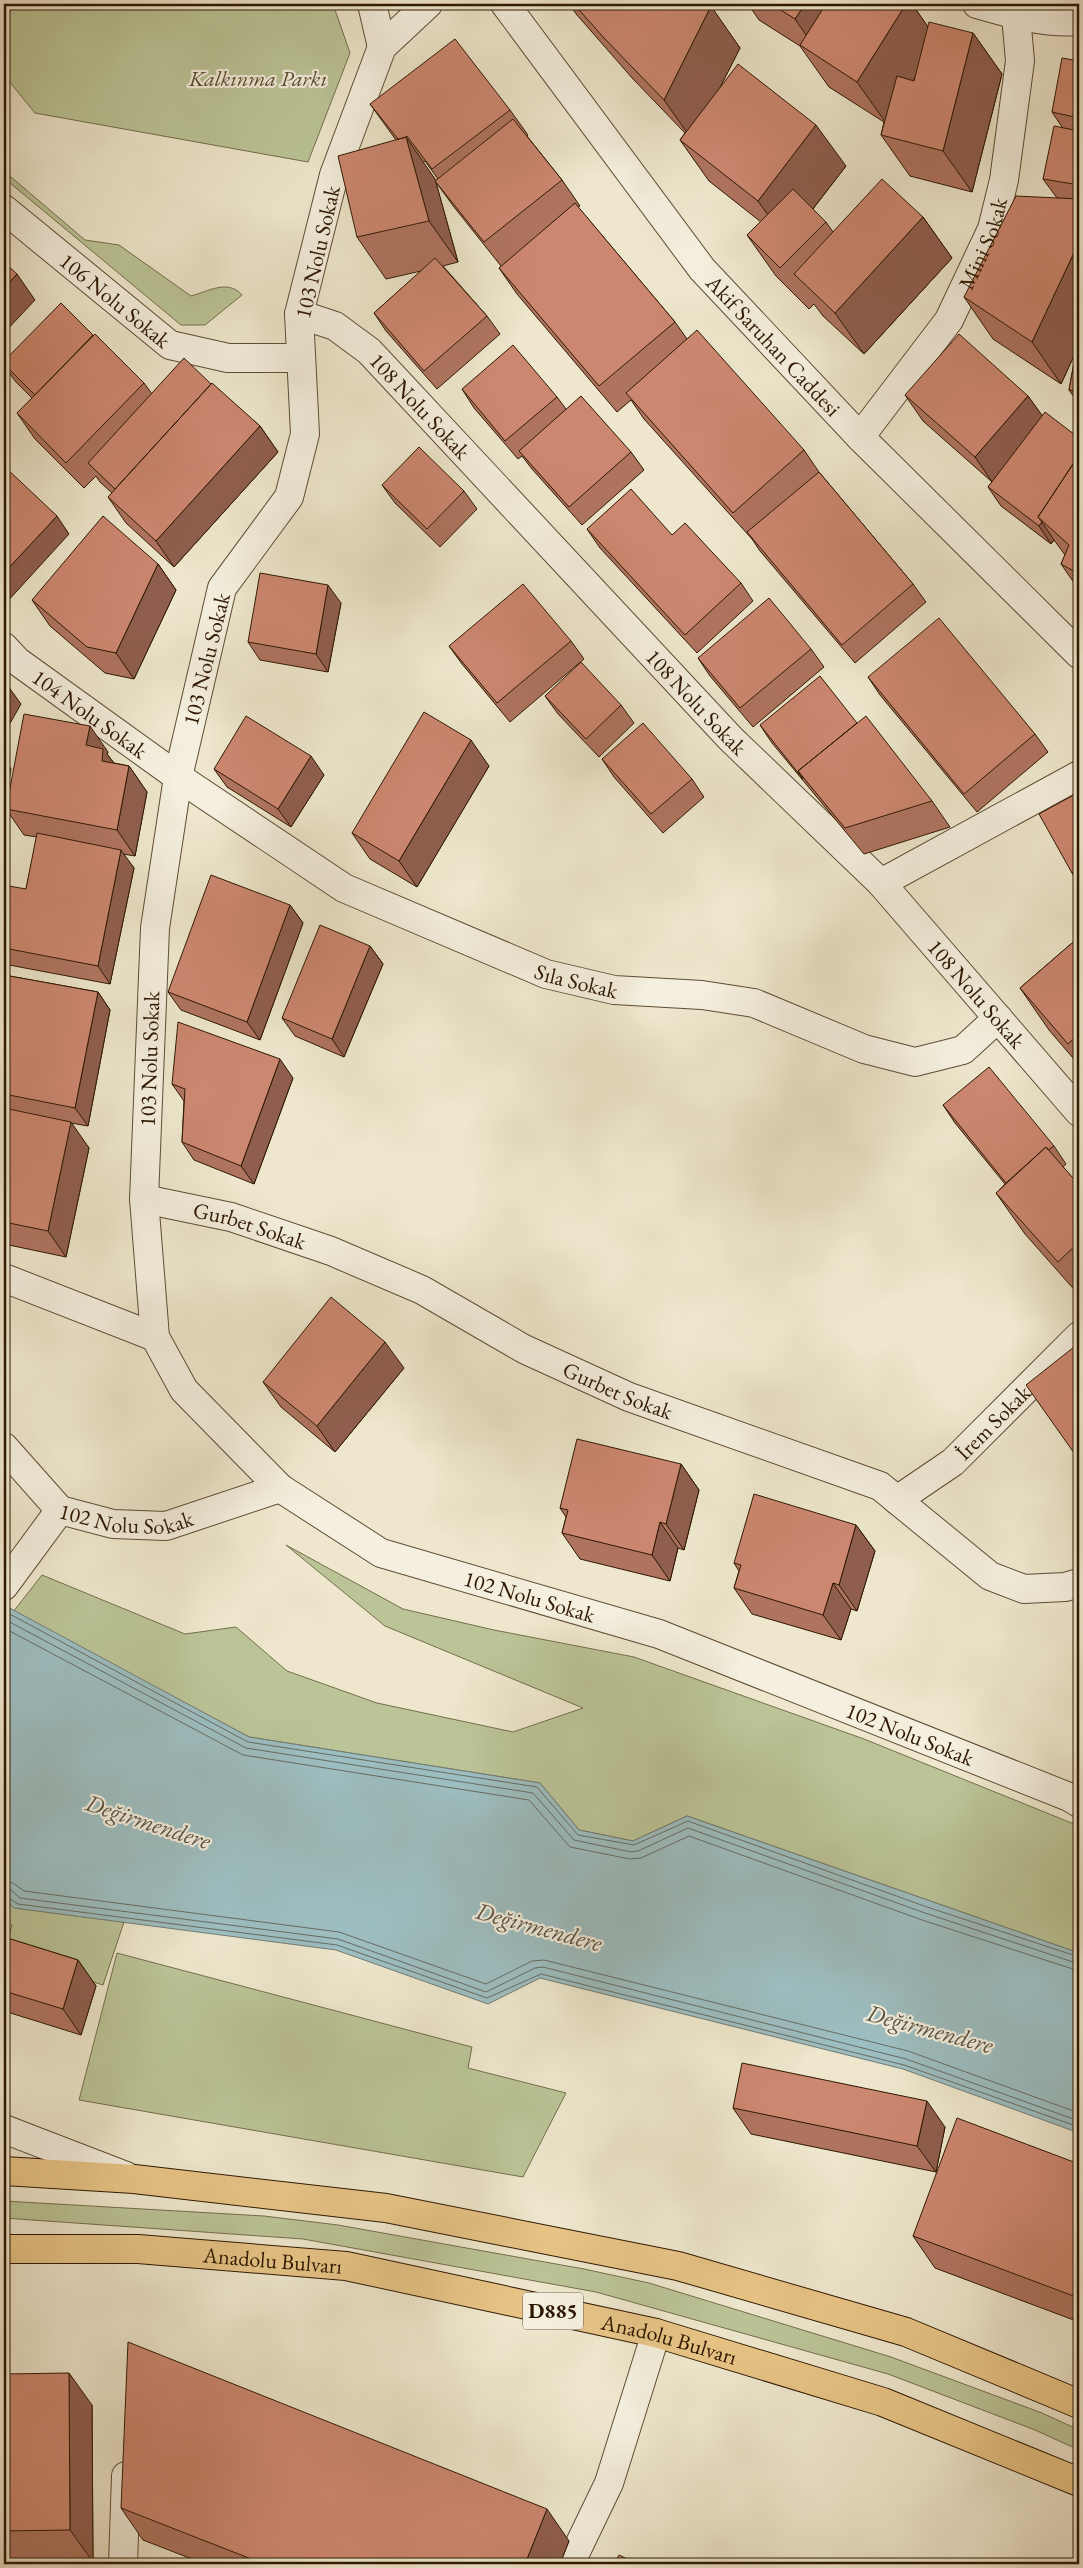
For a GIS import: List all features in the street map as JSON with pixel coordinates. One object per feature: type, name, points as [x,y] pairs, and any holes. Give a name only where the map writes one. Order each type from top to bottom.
[{"type":"highway","points":[[4,2171],[134,2179],[386,2208],[678,2266],[906,2332],[1079,2404]]},
{"type":"highway","name":"Anadolu Bulvarı","points":[[4,2249],[138,2249],[346,2266],[656,2333],[883,2402],[1079,2482]]},
{"type":"street","points":[[372,4],[382,46]]},
{"type":"street","name":"103 Nolu Sokak","points":[[280,1488],[184,1390],[155,1337],[144,1199],[155,928],[178,777],[222,588],[289,497],[305,434],[299,314],[334,175],[382,46],[428,4]]},
{"type":"street","name":"Akif Saruhan Caddesi","points":[[505,4],[702,269],[860,437],[1079,654]]},
{"type":"street","points":[[977,4],[1016,16],[1061,23],[1079,22]]},
{"type":"street","name":"Mini Sokak","points":[[860,437],[949,320],[992,229],[1004,180],[1020,61],[1016,16]]},
{"type":"street","name":"106 Nolu Sokak","points":[[4,209],[170,345],[228,358],[301,358]]},
{"type":"street","name":"108 Nolu Sokak","points":[[299,314],[335,326],[369,351],[731,739],[881,883],[1079,1112]]},
{"type":"street","name":"104 Nolu Sokak","points":[[4,647],[17,661],[178,777]]},
{"type":"street","points":[[881,883],[1079,775]]},
{"type":"street","name":"Sıla Sokak","points":[[178,777],[344,888],[546,974],[614,990],[702,995],[754,1003],[864,1049],[915,1062],[963,1050],[998,1018]]},
{"type":"street","name":"Gurbet Sokak","points":[[144,1199],[232,1217],[331,1251],[422,1290],[524,1349],[628,1397],[880,1486],[990,1576],[1024,1590],[1065,1587],[1079,1583]]},
{"type":"street","points":[[4,1278],[155,1337]]},
{"type":"street","name":"İrem Sokak","points":[[897,1500],[953,1462],[1079,1336]]},
{"type":"street","name":"102 Nolu Sokak","points":[[4,1447],[60,1510],[113,1524],[166,1526],[280,1488],[381,1554],[659,1634],[1076,1800]]},
{"type":"street","points":[[4,1586],[60,1510]]},
{"type":"street","points":[[4,2129],[134,2179]]},
{"type":"street","points":[[570,2564],[609,2483],[656,2333]]},
{"type":"street","points":[[123,2564],[127,2449]]},
{"type":"green space","name":"Kalkınma Parkı","points":[[4,4],[333,4],[350,53],[308,162],[35,113],[4,75]]},
{"type":"green space","points":[[4,171],[85,240],[119,245],[191,296],[224,287],[237,290],[242,295],[205,325],[181,325],[4,178]]},
{"type":"green space","points":[[286,1545],[403,1609],[494,1630],[634,1657],[864,1739],[1079,1826],[1079,1953],[687,1816],[633,1841],[579,1830],[540,1783],[249,1737],[13,1612],[42,1575],[185,1634],[236,1627],[287,1671],[377,1703],[513,1732],[583,1708],[385,1626]]},
{"type":"green space","points":[[4,1898],[15,1908],[124,1922],[103,1985],[4,1954],[12,1925],[4,1923]]},
{"type":"green space","points":[[117,1953],[472,2047],[468,2068],[566,2093],[523,2177],[79,2100]]},
{"type":"green space","points":[[4,2201],[264,2216],[338,2225],[584,2269],[649,2283],[891,2357],[1042,2413],[1079,2430],[1079,2450],[1035,2430],[888,2374],[596,2292],[303,2239],[4,2218]]},
{"type":"water","name":"Değirmendere","points":[[4,1605],[249,1737],[540,1783],[579,1830],[633,1841],[687,1816],[1079,1953],[1079,2133],[903,2069],[540,1978],[488,2004],[336,1950],[14,1908],[4,1898]]},
{"type":"building","points":[[574,4],[709,4],[711,6],[664,100]]},
{"type":"building","points":[[771,4],[805,4],[795,19]]},
{"type":"building","points":[[826,4],[906,4],[857,82],[800,45]]},
{"type":"building","points":[[929,22],[973,33],[943,151],[881,135],[897,76],[914,81]]},
{"type":"building","points":[[455,39],[510,110],[432,169],[407,136],[398,139],[370,104]]},
{"type":"building","points":[[1062,58],[1079,61],[1079,118],[1052,112]]},
{"type":"building","points":[[738,64],[816,125],[758,201],[680,140]]},
{"type":"building","points":[[513,119],[562,180],[484,242],[435,181]]},
{"type":"building","points":[[1054,126],[1079,131],[1079,185],[1043,179]]},
{"type":"building","points":[[406,137],[429,221],[357,237],[338,156]]},
{"type":"building","points":[[882,179],[923,217],[835,313],[794,274]]},
{"type":"building","points":[[793,189],[826,222],[780,268],[747,235]]},
{"type":"building","points":[[1016,196],[1079,199],[1079,242],[1032,342],[964,297]]},
{"type":"building","points":[[575,203],[675,322],[599,386],[499,268]]},
{"type":"building","points":[[435,258],[487,316],[424,371],[374,313]]},
{"type":"building","points":[[4,262],[17,274],[4,288]]},
{"type":"building","points":[[61,303],[93,335],[35,395],[4,364],[4,361]]},
{"type":"building","points":[[697,330],[804,450],[733,513],[626,393]]},
{"type":"building","points":[[95,334],[144,383],[66,463],[17,413]]},
{"type":"building","points":[[959,334],[1028,396],[975,457],[905,395]]},
{"type":"building","points":[[1079,336],[1079,392],[1069,390]]},
{"type":"building","points":[[513,345],[557,397],[505,441],[462,389]]},
{"type":"building","points":[[184,358],[211,384],[115,489],[88,463]]},
{"type":"building","points":[[212,383],[260,426],[156,541],[108,497]]},
{"type":"building","points":[[581,396],[631,452],[569,507],[519,451]]},
{"type":"building","points":[[1045,412],[1079,438],[1079,455],[1038,517],[1042,522],[1039,526],[988,487]]},
{"type":"building","points":[[419,447],[464,491],[427,529],[382,485]]},
{"type":"building","points":[[1079,455],[1079,574],[1061,564],[1069,545],[1038,517]]},
{"type":"building","points":[[4,466],[57,516],[4,573]]},
{"type":"building","points":[[819,472],[913,584],[842,645],[747,532]]},
{"type":"building","points":[[631,489],[672,535],[685,523],[741,583],[685,635],[587,529]]},
{"type":"building","points":[[103,516],[158,564],[116,653],[87,647],[32,600]]},
{"type":"building","points":[[260,573],[328,585],[316,654],[248,642]]},
{"type":"building","points":[[523,584],[571,641],[497,703],[449,646]]},
{"type":"building","points":[[769,598],[811,649],[740,708],[698,658]]},
{"type":"building","points":[[939,618],[1035,734],[964,794],[868,677]]},
{"type":"building","points":[[581,662],[621,705],[586,739],[545,696]]},
{"type":"building","points":[[820,676],[857,723],[798,771],[803,779],[760,725]]},
{"type":"building","points":[[4,683],[8,686],[4,694]]},
{"type":"building","points":[[424,712],[471,740],[399,861],[352,833]]},
{"type":"building","points":[[24,714],[90,726],[86,745],[103,749],[102,761],[129,766],[117,830],[6,809]]},
{"type":"building","points":[[246,716],[311,756],[278,809],[214,769]]},
{"type":"building","points":[[866,716],[932,801],[845,828],[798,771]]},
{"type":"building","points":[[643,723],[692,779],[651,814],[602,759]]},
{"type":"building","points":[[1079,792],[1079,869],[1072,873],[1039,814]]},
{"type":"building","points":[[37,833],[121,850],[98,966],[4,948],[4,912],[9,886],[26,889]]},
{"type":"building","points":[[211,875],[290,905],[247,1022],[168,992]]},
{"type":"building","points":[[320,925],[370,946],[332,1039],[282,1018]]},
{"type":"building","points":[[1079,937],[1079,1034],[1068,1044],[1020,988]]},
{"type":"building","points":[[4,975],[98,992],[75,1108],[4,1094]]},
{"type":"building","points":[[178,1022],[280,1059],[241,1166],[182,1142],[185,1089],[172,1084]]},
{"type":"building","points":[[989,1067],[1054,1146],[1048,1150],[1046,1147],[1006,1183],[943,1105]]},
{"type":"building","points":[[4,1108],[71,1122],[48,1231],[4,1222]]},
{"type":"building","points":[[1046,1147],[1079,1185],[1079,1242],[1058,1262],[996,1193]]},
{"type":"building","points":[[331,1297],[385,1342],[317,1426],[263,1382]]},
{"type":"building","points":[[1079,1343],[1079,1460],[1026,1385]]},
{"type":"building","points":[[577,1439],[681,1464],[666,1524],[660,1522],[652,1555],[562,1533],[568,1510],[560,1508]]},
{"type":"building","points":[[754,1494],[856,1525],[839,1585],[833,1583],[823,1615],[734,1588],[741,1565],[734,1563]]},
{"type":"building","points":[[4,1937],[78,1960],[63,2009],[4,1991]]},
{"type":"building","points":[[742,2063],[927,2101],[917,2146],[733,2108]]},
{"type":"building","points":[[957,2118],[1079,2164],[1079,2298],[913,2236]]},
{"type":"building","points":[[128,2342],[547,2509],[525,2564],[264,2564],[121,2508]]},
{"type":"building","points":[[69,2373],[70,2530],[4,2531],[4,2374]]},
{"type":"building","points":[[619,2555],[638,2564],[614,2564]]}]
